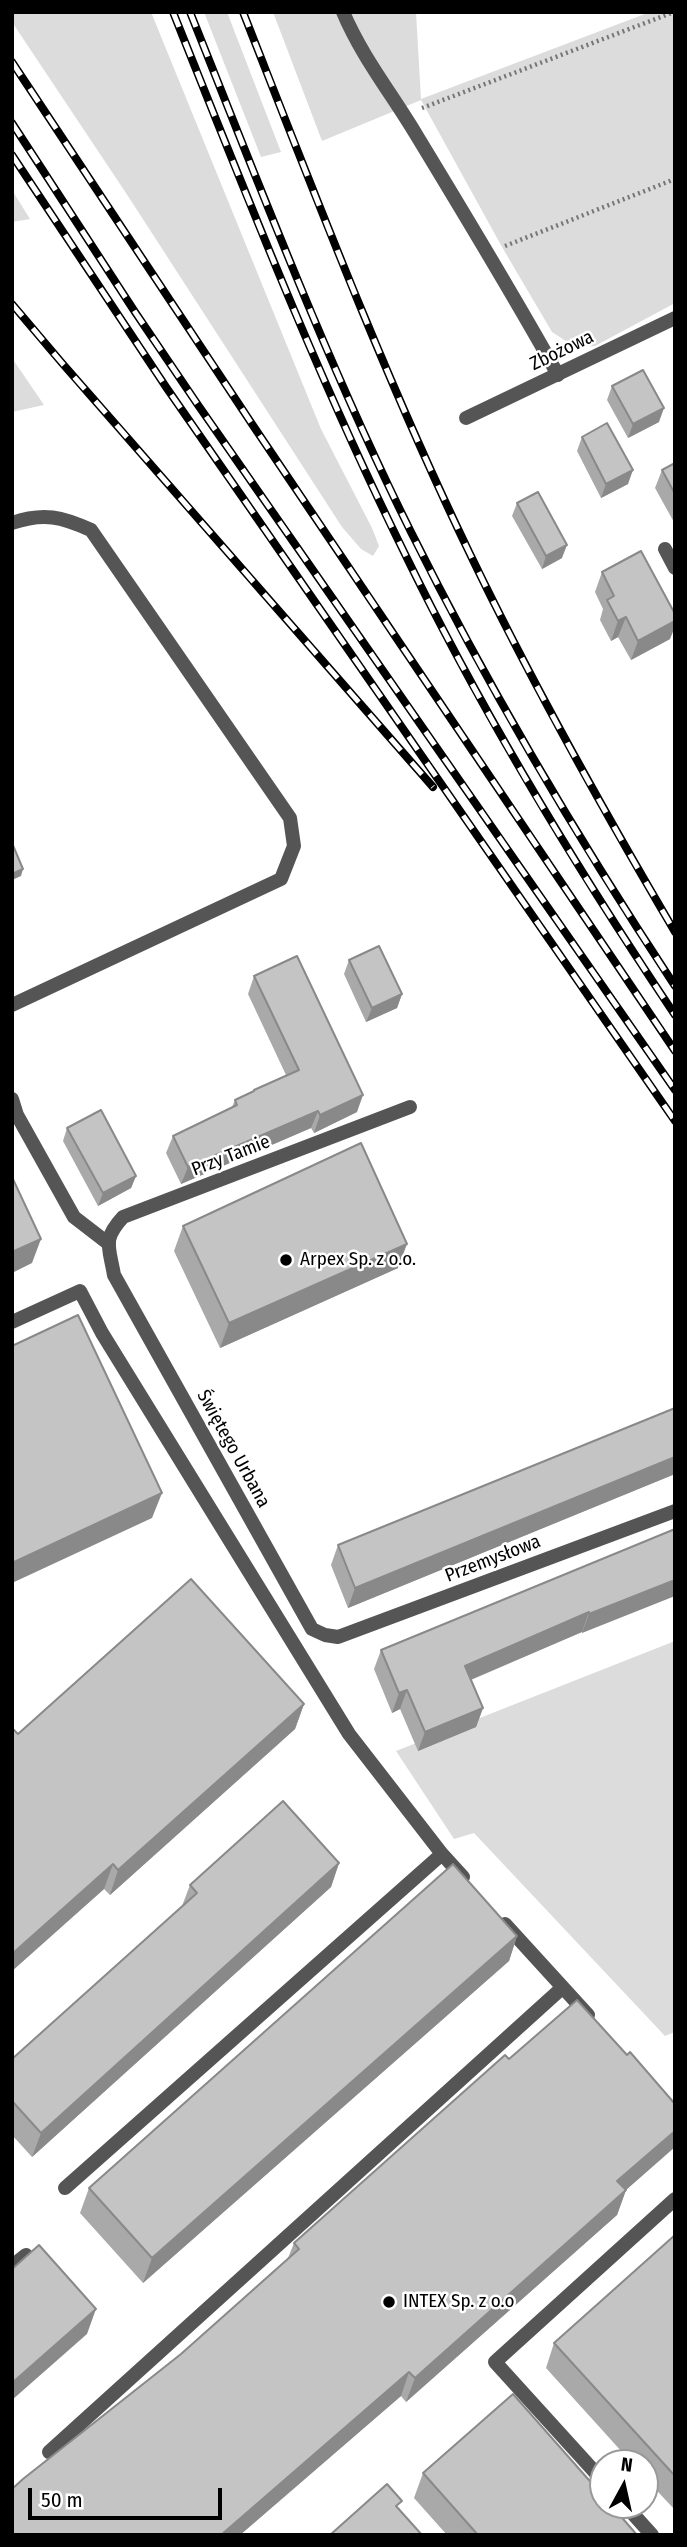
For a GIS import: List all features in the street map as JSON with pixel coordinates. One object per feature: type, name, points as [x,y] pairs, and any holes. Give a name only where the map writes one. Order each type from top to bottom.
[{"type":"street","points":[[343,12],[372,69],[405,116],[488,251],[558,375]]},
{"type":"street","name":"Zbożowa","points":[[466,418],[675,318]]},
{"type":"street","points":[[12,523],[25,518],[61,517],[91,530],[290,818],[294,846],[281,879],[260,891],[12,1005]]},
{"type":"street","points":[[664,550],[675,568]]},
{"type":"street","points":[[12,1099],[17,1115],[74,1217],[109,1244]]},
{"type":"street","name":"Przy Tamie","points":[[109,1244],[111,1231],[123,1217],[410,1107]]},
{"type":"street","name":"Świętego Urbana","points":[[109,1244],[114,1275],[312,1629],[324,1635]]},
{"type":"street","points":[[12,1322],[80,1292],[102,1333],[349,1734],[442,1854],[470,1885]]},
{"type":"street","name":"Przemysłowa","points":[[324,1635],[338,1637],[675,1511]]},
{"type":"street","points":[[65,2188],[442,1854]]},
{"type":"street","points":[[497,1916],[599,2027]]},
{"type":"street","points":[[49,2452],[562,1988]]},
{"type":"street","points":[[589,2466],[495,2362],[675,2199]]},
{"type":"street","points":[[12,2266],[26,2255]]},
{"type":"street","points":[[638,2519],[652,2535]]},
{"type":"path","points":[[405,116],[674,12]]},
{"type":"path","points":[[488,251],[675,178]]},
{"type":"shaded area","points":[[12,12],[151,12],[321,429],[372,528],[379,546],[373,556],[361,549],[342,527],[12,22]]},
{"type":"shaded area","points":[[204,12],[227,12],[281,152],[261,157]]},
{"type":"shaded area","points":[[273,12],[416,12],[421,99],[650,12],[675,12],[675,303],[595,346],[575,347],[552,332],[421,100],[322,141]]},
{"type":"shaded area","points":[[12,190],[30,219],[12,222]]},
{"type":"shaded area","points":[[12,358],[44,405],[12,412]]},
{"type":"shaded area","points":[[675,1641],[675,2032],[665,2036],[474,1833],[454,1839],[396,1751]]},
{"type":"building","points":[[643,370],[664,408],[633,424],[612,386]]},
{"type":"building","points":[[607,423],[633,470],[606,484],[582,437]]},
{"type":"building","points":[[675,463],[675,494],[662,470]]},
{"type":"building","points":[[538,492],[567,545],[546,556],[517,503]]},
{"type":"building","points":[[641,551],[675,614],[675,621],[638,641],[626,617],[618,621],[607,600],[614,596],[602,572]]},
{"type":"building","points":[[12,843],[23,869],[12,874]]},
{"type":"building","points":[[379,946],[402,994],[372,1008],[349,960]]},
{"type":"building","points":[[297,956],[363,1095],[320,1115],[318,1111],[188,1167],[173,1136],[237,1105],[235,1100],[254,1090],[299,1070],[254,976]]},
{"type":"building","points":[[101,1110],[136,1176],[103,1193],[67,1128]]},
{"type":"building","name":"Arpex Sp. z o.o.","points":[[361,1143],[407,1244],[229,1323],[183,1226]]},
{"type":"building","points":[[12,1177],[41,1239],[12,1252]]},
{"type":"building","points":[[78,1315],[162,1493],[12,1563],[12,1346]]},
{"type":"building","points":[[675,1408],[675,1457],[355,1588],[338,1545]]},
{"type":"building","points":[[675,1529],[675,1580],[589,1612],[465,1666],[483,1708],[425,1732],[407,1690],[399,1693],[381,1650]]},
{"type":"building","points":[[191,1579],[304,1704],[118,1870],[113,1864],[12,1954],[12,1728],[18,1734]]},
{"type":"building","points":[[283,1801],[339,1863],[41,2133],[12,2101],[12,2059],[197,1893],[190,1885]]},
{"type":"building","points":[[453,1864],[517,1936],[152,2258],[89,2188]]},
{"type":"building","name":"INTEX Sp. z o.o","points":[[577,2000],[627,2055],[630,2052],[675,2104],[675,2131],[617,2181],[626,2190],[415,2378],[409,2372],[221,2535],[12,2535],[12,2489],[181,2354],[299,2249],[294,2243],[505,2055],[509,2059]]},
{"type":"building","points":[[675,2235],[675,2476],[659,2458],[659,2449],[650,2449],[554,2343]]},
{"type":"building","points":[[39,2245],[96,2309],[12,2383],[12,2269]]},
{"type":"building","points":[[513,2394],[589,2480],[589,2519],[623,2519],[637,2535],[478,2535],[423,2473]]},
{"type":"building","points":[[387,2484],[402,2501],[396,2506],[422,2535],[330,2535]]},
{"type":"railway","points":[[173,12],[341,419],[434,612],[531,788],[675,1015]]},
{"type":"railway","points":[[190,12],[323,339],[411,532],[536,763],[675,986]]},
{"type":"railway","points":[[243,12],[352,286],[439,488],[543,698],[675,932]]},
{"type":"railway","points":[[12,62],[252,424],[675,1051]]},
{"type":"railway","points":[[12,123],[198,405],[675,1090]]},
{"type":"railway","points":[[12,155],[166,387],[675,1121]]},
{"type":"railway","points":[[12,304],[433,787]]},
{"type":"place","name":"Arpex Sp. z o.o.","points":[[286,1260]]},
{"type":"place","name":"INTEX Sp. z o.o","points":[[389,2302]]}]
